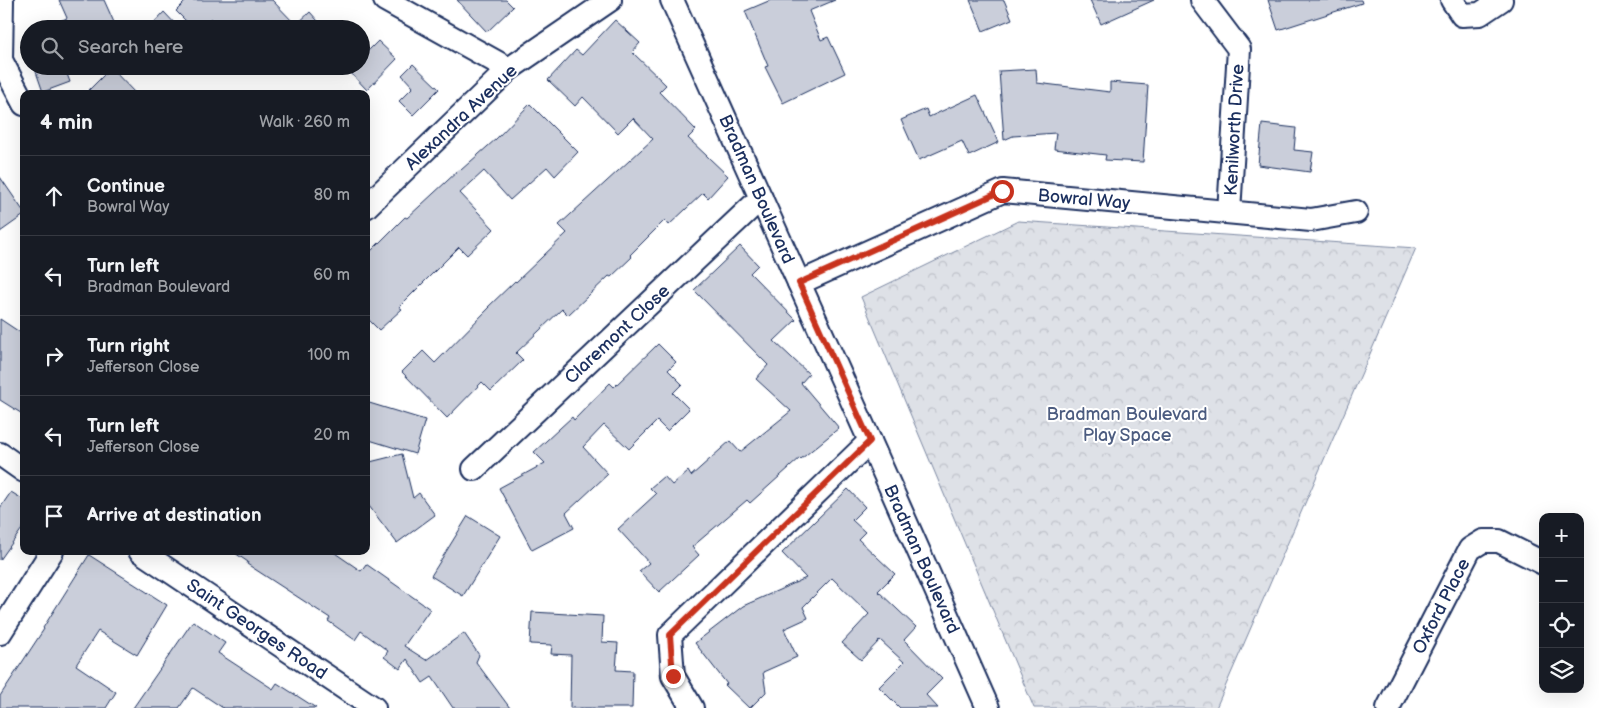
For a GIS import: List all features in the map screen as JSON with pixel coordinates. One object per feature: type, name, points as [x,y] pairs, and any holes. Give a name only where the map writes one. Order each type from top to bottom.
[{"type":"street","points":[[2,0],[1,60],[20,96]]},
{"type":"street","points":[[385,0],[509,69]]},
{"type":"street","name":"Alexandra Avenue","points":[[370,203],[509,69],[610,0]]},
{"type":"street","name":"Bradman Boulevard","points":[[672,0],[988,708]]},
{"type":"street","name":"Kenilworth Drive","points":[[1202,0],[1239,49],[1229,212]]},
{"type":"street","points":[[1452,0],[1462,15],[1480,14],[1502,0]]},
{"type":"street","name":"Bowral Way","points":[[799,283],[1002,191],[1311,220],[1356,212]]},
{"type":"street","name":"Claremont Close","points":[[474,469],[761,198]]},
{"type":"street","points":[[692,708],[673,676],[670,635],[870,441]]},
{"type":"street","points":[[0,454],[20,467]]},
{"type":"street","name":"Oxford Place","points":[[1388,708],[1470,549],[1483,541],[1500,541],[1539,561]]},
{"type":"street","points":[[0,633],[49,555]]},
{"type":"street","name":"Saint Georges Road","points":[[146,555],[374,708]]},
{"type":"green space","name":"Bradman Boulevard Play Space","points":[[1018,221],[1416,248],[1216,708],[1034,708],[861,297]]},
{"type":"building","points":[[59,0],[104,0],[113,20],[62,20],[67,18]]},
{"type":"building","points":[[187,0],[272,0],[291,20],[213,20],[211,18],[209,20],[185,20],[176,11]]},
{"type":"building","points":[[457,0],[506,0],[513,7],[487,32]]},
{"type":"building","points":[[771,0],[835,0],[809,11],[821,40],[828,37],[845,73],[783,103],[765,67],[768,66],[745,11]]},
{"type":"building","points":[[970,0],[1004,0],[1012,19],[983,31]]},
{"type":"building","points":[[1090,0],[1154,0],[1101,24]]},
{"type":"building","points":[[1268,0],[1361,0],[1362,3],[1278,30]]},
{"type":"building","points":[[164,12],[172,20],[156,20]]},
{"type":"building","points":[[310,12],[317,20],[301,20]]},
{"type":"building","points":[[615,20],[640,43],[632,52],[666,85],[659,92],[696,130],[688,138],[728,176],[708,198],[703,193],[669,225],[665,220],[630,255],[632,257],[568,315],[562,309],[516,353],[523,360],[491,391],[482,382],[447,418],[402,372],[423,351],[435,363],[488,307],[567,233],[559,225],[653,139],[633,118],[618,133],[583,97],[575,106],[548,80],[576,50],[582,55]]},
{"type":"building","points":[[378,41],[397,59],[367,90],[353,75],[370,75],[370,49]]},
{"type":"building","points":[[413,64],[439,89],[413,115],[399,101],[413,87],[402,75]]},
{"type":"building","points":[[1036,69],[1037,83],[1110,92],[1110,82],[1148,85],[1143,162],[1105,160],[1106,155],[1054,149],[1056,133],[1013,136],[1004,140],[999,71]]},
{"type":"building","points":[[37,75],[67,75],[70,82],[48,90],[42,90]]},
{"type":"building","points":[[104,75],[118,75],[132,90],[89,90]]},
{"type":"building","points":[[977,95],[999,142],[969,156],[962,141],[919,160],[901,120],[926,109],[929,117]]},
{"type":"building","points":[[530,104],[578,152],[555,176],[547,167],[510,200],[484,171],[460,193],[494,229],[467,255],[459,247],[399,307],[402,309],[379,330],[370,321],[370,252],[405,217],[407,218],[496,139]]},
{"type":"building","points":[[1262,124],[1296,128],[1294,150],[1313,152],[1310,172],[1258,165]]},
{"type":"building","points":[[0,177],[20,206],[20,218],[0,232]]},
{"type":"building","points":[[740,246],[758,265],[750,273],[796,320],[774,341],[809,374],[801,383],[839,428],[800,458],[750,503],[747,500],[692,547],[699,555],[659,592],[639,571],[649,563],[618,529],[656,494],[650,488],[664,476],[672,485],[688,471],[691,476],[730,441],[740,452],[791,411],[756,379],[768,365],[694,290]]},
{"type":"building","points":[[0,319],[20,332],[20,412],[0,400]]},
{"type":"building","points":[[658,344],[676,362],[668,370],[682,384],[673,393],[689,409],[667,431],[657,421],[629,449],[604,425],[583,447],[608,474],[566,513],[574,528],[532,550],[499,488],[545,463],[534,452],[572,417],[574,420],[610,383],[614,387]]},
{"type":"building","points":[[370,403],[425,420],[415,454],[370,440]]},
{"type":"building","points":[[402,454],[413,498],[419,493],[435,515],[397,543],[370,507],[370,462]]},
{"type":"building","points":[[848,489],[865,507],[852,520],[865,532],[858,539],[895,574],[878,591],[916,627],[904,640],[942,679],[926,695],[938,708],[900,708],[879,687],[904,662],[880,640],[861,660],[842,643],[869,614],[832,578],[803,607],[808,618],[784,629],[797,657],[763,672],[766,692],[749,708],[725,685],[727,684],[695,643],[743,606],[806,578],[782,553]]},
{"type":"building","points":[[11,492],[20,498],[20,532],[0,560],[0,508]]},
{"type":"building","points":[[468,516],[500,536],[463,596],[431,576]]},
{"type":"building","points":[[89,555],[167,605],[137,655],[98,631],[76,665],[116,692],[106,708],[0,708],[0,696]]},
{"type":"building","points":[[238,555],[338,555],[361,571],[366,564],[430,609],[404,646],[426,660],[464,633],[479,655],[476,662],[510,708],[453,708],[432,677],[423,683],[407,659],[400,669],[384,657],[388,651],[361,631],[355,640],[328,621],[330,618],[247,564],[248,562]]},
{"type":"building","points":[[532,612],[603,616],[602,642],[618,643],[616,670],[633,671],[632,708],[570,708],[571,655],[551,654],[552,645],[530,644]]},
{"type":"building","points":[[193,621],[225,643],[218,653],[273,689],[277,683],[316,708],[223,708],[193,688],[179,708],[133,708]]},
{"type":"route","points":[[673,676],[670,635],[870,441],[799,283],[1002,191]]}]
